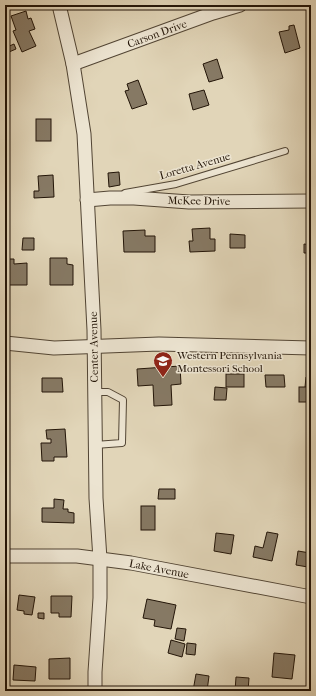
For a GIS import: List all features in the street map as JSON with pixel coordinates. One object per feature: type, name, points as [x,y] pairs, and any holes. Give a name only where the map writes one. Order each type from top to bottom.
[{"type":"street","name":"Center Avenue","points":[[59,5],[74,64],[84,134],[95,347],[95,444],[100,559],[100,598],[95,691]]},
{"type":"street","name":"Carson Drive","points":[[74,64],[240,5]]},
{"type":"street","name":"McKee Drive","points":[[87,200],[134,198],[221,203],[249,201],[311,201]]},
{"type":"street","points":[[5,342],[54,348],[159,344],[311,348]]},
{"type":"street","name":"Lake Avenue","points":[[5,556],[78,556],[131,563],[311,597]]},
{"type":"lane","name":"Loretta Avenue","points":[[110,198],[130,192],[176,184],[285,151]]},
{"type":"lane","points":[[95,392],[108,392],[122,400],[122,443],[95,444]]},
{"type":"building","points":[[26,11],[28,19],[31,18],[35,29],[29,31],[36,46],[22,52],[13,31],[16,30],[11,16]]},
{"type":"building","points":[[294,25],[300,48],[285,53],[279,32],[289,30],[289,26]]},
{"type":"building","points":[[14,44],[16,49],[9,52],[7,47]]},
{"type":"building","points":[[217,59],[223,78],[209,82],[203,64]]},
{"type":"building","points":[[138,80],[147,104],[132,109],[125,91],[129,90],[127,84]]},
{"type":"building","points":[[204,90],[209,105],[193,110],[189,94]]},
{"type":"building","points":[[36,119],[51,119],[51,141],[36,141]]},
{"type":"building","points":[[119,172],[120,185],[109,187],[108,173]]},
{"type":"building","points":[[53,175],[54,197],[34,198],[34,191],[39,191],[38,176]]},
{"type":"building","points":[[210,228],[210,239],[215,239],[215,251],[190,252],[189,241],[193,241],[192,229]]},
{"type":"building","points":[[145,230],[145,236],[155,236],[155,252],[124,252],[123,231]]},
{"type":"building","points":[[230,234],[245,235],[245,248],[230,248]]},
{"type":"building","points":[[23,238],[34,238],[34,250],[22,250]]},
{"type":"building","points":[[304,244],[311,245],[311,253],[304,253]]},
{"type":"building","points":[[50,258],[67,258],[67,264],[73,265],[73,285],[50,285]]},
{"type":"building","points":[[8,259],[14,259],[14,264],[27,263],[27,285],[8,285]]},
{"type":"building","points":[[180,366],[181,384],[171,385],[172,405],[154,406],[153,385],[138,386],[137,369]]},
{"type":"building","points":[[226,374],[244,374],[244,387],[226,387]]},
{"type":"building","points":[[265,375],[284,375],[285,387],[266,387]]},
{"type":"building","points":[[306,377],[311,377],[311,387],[305,387]]},
{"type":"building","points":[[42,378],[62,378],[63,392],[42,392]]},
{"type":"building","points":[[215,387],[227,388],[226,400],[214,400]]},
{"type":"building","points":[[299,387],[311,387],[311,402],[299,402]]},
{"type":"building","points":[[65,429],[67,457],[54,457],[54,461],[42,461],[41,443],[51,443],[51,439],[47,439],[46,430]]},
{"type":"building","points":[[159,489],[175,489],[175,499],[158,499]]},
{"type":"building","points":[[54,499],[64,500],[63,509],[68,509],[68,512],[74,513],[74,523],[42,522],[42,508],[54,508]]},
{"type":"building","points":[[141,506],[155,506],[155,530],[141,530]]},
{"type":"building","points":[[267,532],[278,534],[272,561],[253,557],[255,546],[263,548]]},
{"type":"building","points":[[216,533],[234,535],[231,554],[214,551]]},
{"type":"building","points":[[298,551],[310,553],[308,567],[296,565]]},
{"type":"building","points":[[19,595],[35,597],[32,615],[24,614],[24,611],[17,610]]},
{"type":"building","points":[[51,596],[72,596],[71,617],[59,617],[59,613],[51,613]]},
{"type":"building","points":[[147,599],[176,605],[171,629],[154,626],[155,620],[143,618]]},
{"type":"building","points":[[38,613],[44,613],[44,619],[38,618]]},
{"type":"building","points":[[177,628],[186,629],[184,641],[175,639]]},
{"type":"building","points":[[171,640],[185,644],[182,657],[168,653]]},
{"type":"building","points":[[187,643],[196,644],[195,655],[186,654]]},
{"type":"building","points":[[274,653],[295,655],[292,679],[272,677]]},
{"type":"building","points":[[70,658],[70,679],[49,679],[49,659]]},
{"type":"building","points":[[14,665],[36,667],[35,681],[13,680]]},
{"type":"building","points":[[196,674],[209,676],[207,691],[193,691]]},
{"type":"building","points":[[236,677],[249,678],[248,691],[235,691]]},
{"type":"place","name":"Western Pennsylvania Montessori School","points":[[163,378]]}]
